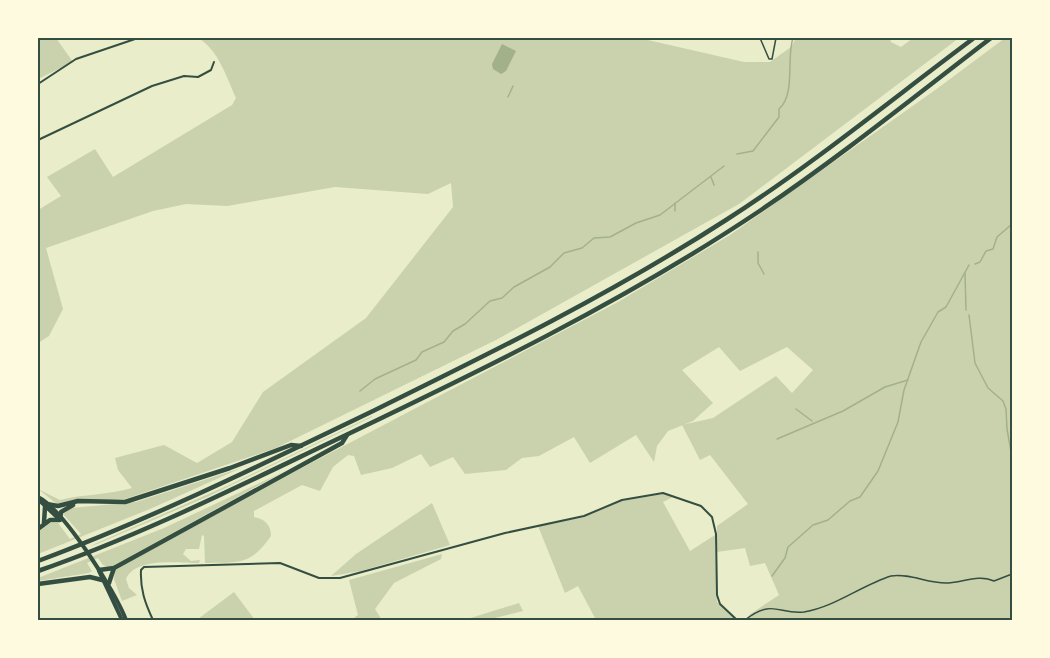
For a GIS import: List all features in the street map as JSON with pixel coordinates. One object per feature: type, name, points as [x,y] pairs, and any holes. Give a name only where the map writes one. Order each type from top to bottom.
[{"type":"highway","points":[[38,561],[126,526],[301,446],[620,286],[727,220],[812,160],[974,38]]},
{"type":"highway","points":[[38,571],[120,540],[219,496],[563,327],[631,290],[724,234],[806,178],[991,38]]},
{"type":"highway","points":[[90,577],[98,569],[114,568],[342,443],[348,434]]},
{"type":"highway","points":[[40,527],[46,519],[46,506],[130,500],[230,468],[291,445],[301,446]]},
{"type":"highway","points":[[40,527],[50,520],[60,520],[65,509],[87,502]]},
{"type":"highway","points":[[108,584],[114,568]]},
{"type":"highway","points":[[38,584],[90,577],[102,580]]},
{"type":"main road","points":[[38,498],[75,536],[93,561],[108,584],[124,621]]},
{"type":"main road","points":[[98,569],[124,621]]},
{"type":"street","points":[[38,84],[76,59],[138,38]]},
{"type":"street","points":[[38,140],[152,86],[184,75],[202,76],[212,70],[214,63]]},
{"type":"street","points":[[153,621],[145,605],[140,584],[141,570],[144,567],[280,562],[319,578],[332,579],[538,525],[584,516],[616,502],[657,493],[677,496],[707,511],[715,526],[718,601],[737,621]]},
{"type":"lane","points":[[760,38],[767,55],[772,59],[776,38]]},
{"type":"path","points":[[745,621],[767,609],[798,612],[819,607],[891,576],[903,575],[946,583],[987,577],[994,581],[1012,574]]},
{"type":"shaded area","points":[[38,38],[56,38],[73,62],[38,79]]},
{"type":"shaded area","points":[[198,38],[639,38],[744,62],[770,62],[791,47],[796,38],[890,38],[891,42],[901,47],[913,38],[959,38],[739,204],[496,340],[276,448],[125,499],[57,504],[38,489],[60,500],[132,488],[118,470],[115,458],[164,445],[197,463],[232,442],[263,392],[366,318],[453,207],[451,183],[428,194],[335,187],[227,206],[186,204],[153,211],[46,248],[63,309],[49,336],[38,343],[38,210],[61,196],[47,177],[95,149],[113,177],[232,105],[236,98],[221,65],[211,49]]},
{"type":"shaded area","points":[[1005,38],[1012,38],[1012,620],[746,620],[752,616],[749,615],[779,595],[765,563],[750,566],[745,548],[717,552],[717,526],[748,504],[710,455],[700,460],[682,425],[668,431],[657,446],[654,462],[636,435],[590,463],[574,437],[539,456],[522,458],[506,470],[465,474],[453,457],[430,467],[421,454],[392,468],[361,475],[354,456],[348,455],[333,467],[320,491],[302,485],[254,511],[254,517],[261,519],[269,526],[271,536],[257,553],[250,557],[235,562],[205,563],[204,536],[202,535],[199,549],[186,549],[183,554],[191,561],[200,560],[199,563],[148,564],[131,572],[126,579],[129,588],[137,595],[122,601],[114,579],[115,570],[252,494],[618,302],[730,235]],"holes":[[[719,347],[740,371],[787,347],[813,370],[792,393],[776,376],[713,418],[684,424],[693,421],[713,403],[682,370]]]},
{"type":"shaded area","points":[[502,44],[516,51],[506,71],[501,74],[493,69],[492,64]]},
{"type":"shaded area","points":[[372,416],[207,497],[90,546],[229,485]]},
{"type":"shaded area","points":[[241,468],[150,509],[38,554],[38,532],[50,523],[58,523],[70,539],[81,534],[63,514],[71,508],[136,502]]},
{"type":"shaded area","points":[[281,473],[109,568],[103,565],[98,558],[87,563],[92,571],[89,573],[38,581],[38,578],[164,528]]},
{"type":"shaded area","points":[[663,494],[675,496],[663,502],[690,551],[715,535],[717,602],[736,620],[596,620],[578,586],[565,593],[538,526],[584,517],[622,501]]},
{"type":"shaded area","points":[[432,503],[450,545],[361,571],[331,576],[356,554]]},
{"type":"shaded area","points":[[442,554],[441,559],[394,583],[375,609],[382,620],[351,620],[358,615],[349,580]]},
{"type":"shaded area","points":[[234,592],[255,620],[196,620],[198,619]]},
{"type":"shaded area","points":[[519,603],[523,611],[487,620],[464,620]]},
{"type":"waterway","points":[[737,154],[753,151],[779,117],[779,109],[784,102],[789,85],[793,38]]},
{"type":"waterway","points":[[508,97],[513,86]]},
{"type":"waterway","points":[[360,391],[375,379],[416,360],[422,352],[444,342],[453,331],[465,324],[490,301],[502,298],[514,287],[550,267],[564,253],[582,248],[594,238],[610,237],[636,223],[660,215],[724,166]]},
{"type":"waterway","points":[[711,177],[714,185]]},
{"type":"waterway","points":[[675,203],[675,211]]},
{"type":"waterway","points":[[975,264],[980,262],[986,251],[993,249],[997,237],[1012,224]]},
{"type":"waterway","points":[[758,252],[758,263],[764,274]]},
{"type":"waterway","points":[[772,576],[785,558],[788,547],[813,525],[828,520],[850,501],[860,497],[878,471],[898,422],[904,390],[921,342],[938,312],[946,307],[969,265]]},
{"type":"waterway","points":[[965,273],[966,310]]},
{"type":"waterway","points":[[969,315],[975,363],[988,388],[1003,401],[1012,457]]},
{"type":"waterway","points":[[777,439],[843,411],[885,387],[908,380]]},
{"type":"waterway","points":[[796,409],[812,421]]}]
